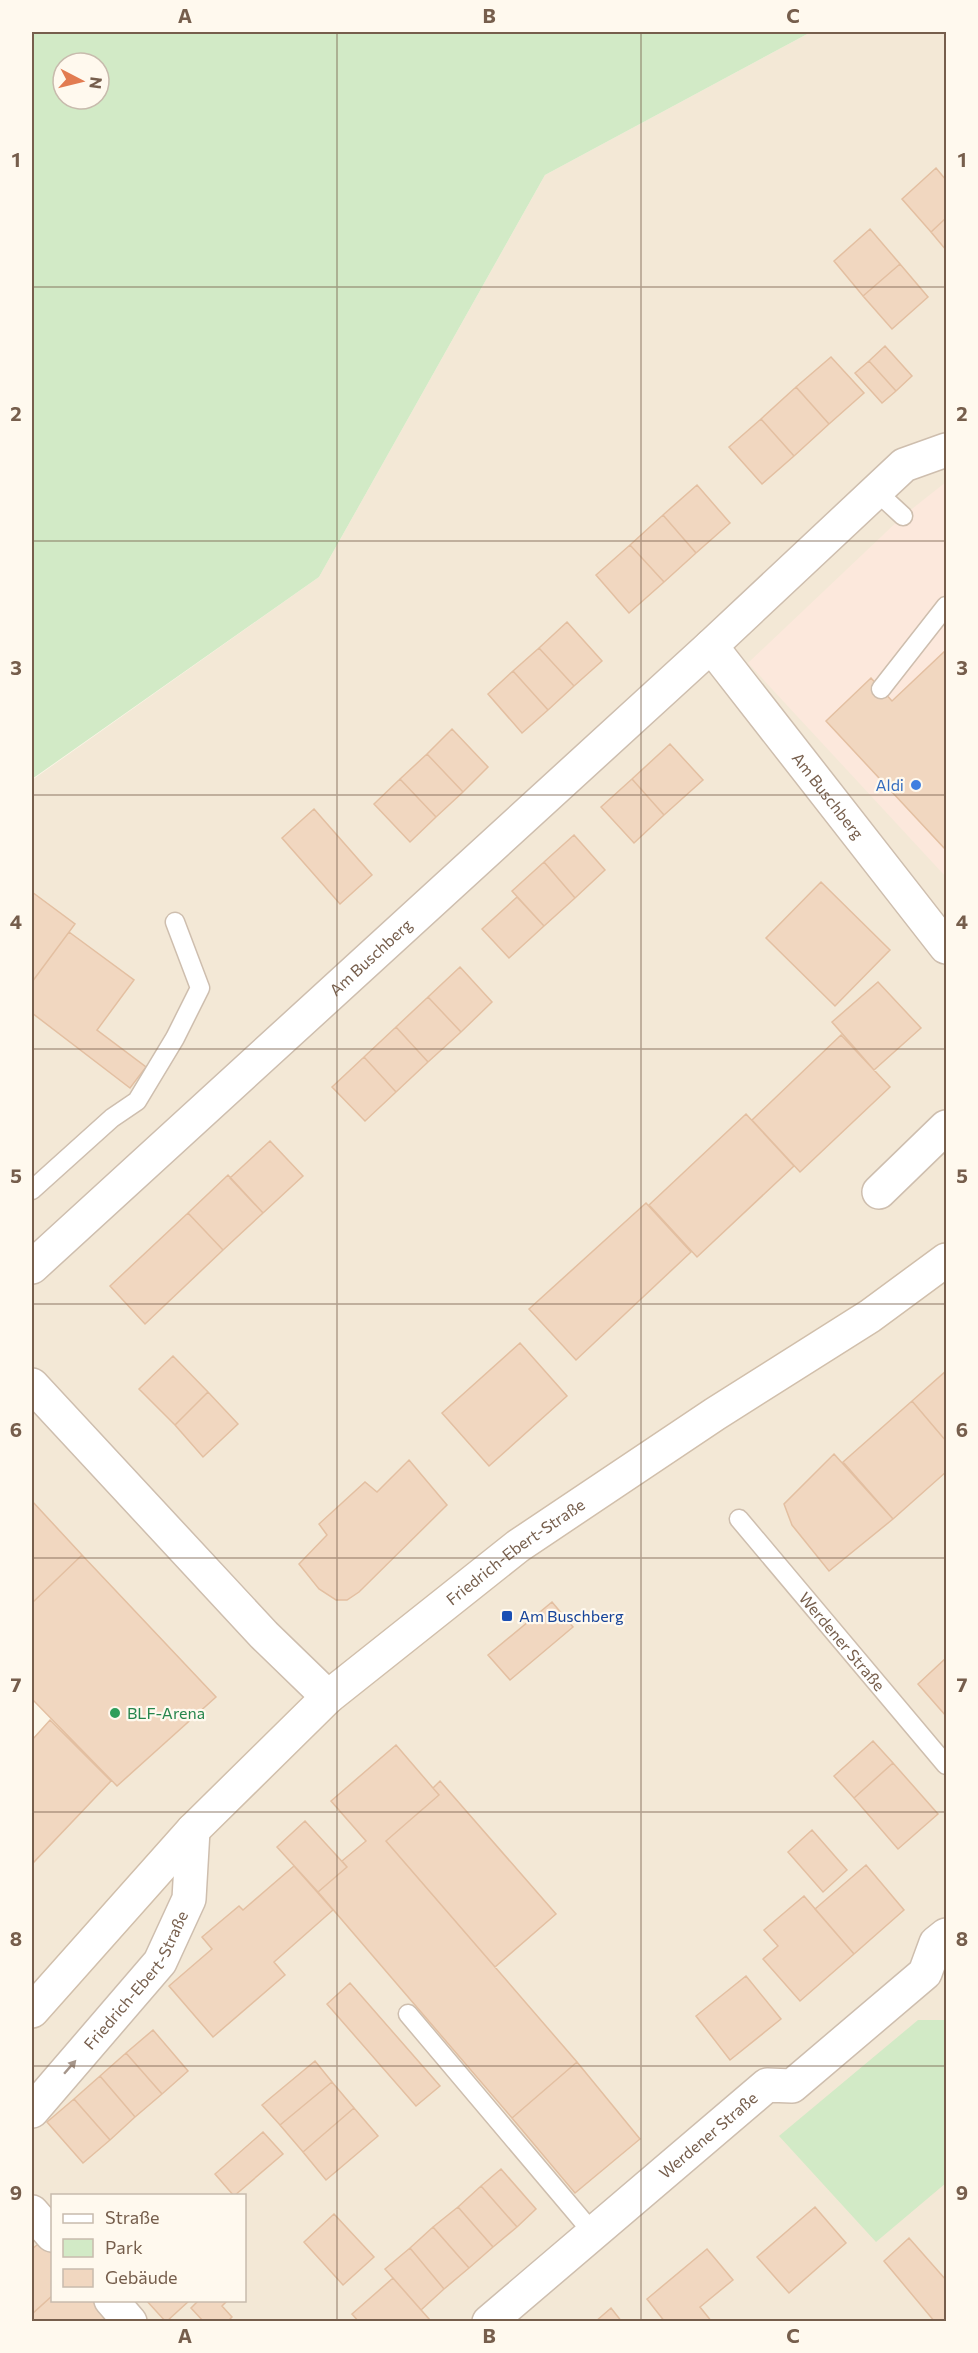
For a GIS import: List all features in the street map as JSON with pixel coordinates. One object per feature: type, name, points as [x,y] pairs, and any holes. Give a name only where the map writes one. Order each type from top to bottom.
[{"type":"street","name":"Am Buschberg","points":[[32,1264],[711,646],[904,465],[946,450]]},
{"type":"street","name":"Am Buschberg","points":[[711,646],[946,947]]},
{"type":"street","points":[[879,1192],[946,1127]]},
{"type":"street","name":"Friedrich-Ebert-Straße","points":[[32,2010],[193,1830],[328,1697],[518,1546],[715,1414],[870,1316],[946,1260]]},
{"type":"street","name":"Friedrich-Ebert-Straße","points":[[870,1316],[946,1278]]},
{"type":"street","points":[[32,1385],[264,1635],[328,1697]]},
{"type":"street","name":"Friedrich-Ebert-Straße","points":[[32,2111],[160,1962],[189,1899],[193,1830]]},
{"type":"street","name":"Werdener Straße","points":[[489,2322],[767,2085],[792,2086],[925,1973],[943,1945]]},
{"type":"street","points":[[32,2212],[51,2234]]},
{"type":"street","points":[[112,2302],[130,2322]]},
{"type":"lane","points":[[876,491],[903,516]]},
{"type":"lane","points":[[881,689],[946,606]]},
{"type":"lane","points":[[32,1190],[112,1118],[137,1101],[175,1038],[200,988],[175,922]]},
{"type":"lane","name":"Werdener Straße","points":[[739,1519],[946,1765]]},
{"type":"lane","points":[[408,2014],[593,2233]]},
{"type":"shaded area","points":[[811,32],[946,32],[946,2321],[32,2321],[32,1864],[111,1781],[117,1786],[182,1728],[82,1555],[32,1603],[32,780],[319,577],[545,175]]},
{"type":"shaded area","points":[[946,482],[946,877],[748,663],[903,516]]},
{"type":"green space","points":[[32,32],[811,32],[545,175],[319,577],[32,779]]},
{"type":"green space","points":[[918,2020],[946,2020],[946,2183],[876,2242],[779,2136]]},
{"type":"building","points":[[936,168],[946,180],[946,218],[931,232],[902,199]]},
{"type":"building","points":[[946,218],[946,250],[931,232]]},
{"type":"building","points":[[870,229],[900,264],[863,296],[834,261]]},
{"type":"building","points":[[900,264],[928,297],[892,329],[863,296]]},
{"type":"building","points":[[885,346],[912,376],[896,391],[869,361]]},
{"type":"building","points":[[831,357],[864,393],[829,424],[796,387]]},
{"type":"building","points":[[869,361],[896,391],[882,403],[855,373]]},
{"type":"building","points":[[796,387],[829,424],[794,456],[761,419]]},
{"type":"building","points":[[761,419],[794,456],[762,484],[729,447]]},
{"type":"building","points":[[697,485],[730,523],[696,553],[663,515]]},
{"type":"building","points":[[663,515],[696,553],[664,582],[630,545]]},
{"type":"building","points":[[630,545],[664,582],[629,613],[596,575]]},
{"type":"building","points":[[567,622],[602,661],[574,686],[539,648]]},
{"type":"building","points":[[539,648],[574,686],[548,710],[513,671]]},
{"type":"building","name":"Aldi","points":[[946,650],[946,850],[826,721],[871,678],[892,701]]},
{"type":"building","points":[[513,671],[548,710],[522,733],[488,694]]},
{"type":"building","points":[[452,729],[488,767],[463,792],[427,754]]},
{"type":"building","points":[[670,744],[703,780],[664,815],[632,779]]},
{"type":"building","points":[[427,754],[463,792],[436,817],[400,779]]},
{"type":"building","points":[[400,779],[436,817],[410,842],[374,804]]},
{"type":"building","points":[[632,779],[664,815],[634,843],[601,807]]},
{"type":"building","points":[[314,809],[372,875],[340,904],[282,838]]},
{"type":"building","points":[[574,835],[605,870],[575,898],[544,862]]},
{"type":"building","points":[[544,862],[575,898],[544,926],[512,891]]},
{"type":"building","points":[[821,882],[890,950],[835,1006],[766,938]]},
{"type":"building","points":[[32,892],[75,924],[32,982]]},
{"type":"building","points":[[517,897],[544,926],[509,958],[482,929]]},
{"type":"building","points":[[69,932],[134,980],[97,1030],[146,1067],[130,1088],[32,1013],[32,982]]},
{"type":"building","points":[[460,967],[492,1002],[461,1032],[428,997]]},
{"type":"building","points":[[878,982],[921,1028],[874,1070],[832,1022]]},
{"type":"building","points":[[428,997],[461,1032],[428,1062],[396,1027]]},
{"type":"building","points":[[396,1027],[428,1062],[396,1092],[364,1057]]},
{"type":"building","points":[[841,1035],[890,1087],[800,1172],[752,1120]]},
{"type":"building","points":[[364,1057],[396,1092],[365,1121],[332,1087]]},
{"type":"building","points":[[746,1114],[794,1166],[697,1257],[649,1205]]},
{"type":"building","points":[[270,1141],[303,1176],[263,1213],[230,1178]]},
{"type":"building","points":[[228,1175],[263,1213],[223,1250],[188,1213]]},
{"type":"building","points":[[646,1203],[691,1252],[576,1360],[529,1309]]},
{"type":"building","points":[[188,1213],[223,1250],[145,1324],[110,1286]]},
{"type":"building","points":[[520,1343],[567,1396],[489,1466],[442,1413]]},
{"type":"building","points":[[173,1356],[208,1392],[175,1425],[139,1389]]},
{"type":"building","points":[[946,1371],[946,1441],[912,1401]]},
{"type":"building","points":[[208,1392],[238,1424],[203,1457],[175,1425]]},
{"type":"building","points":[[912,1401],[946,1441],[946,1472],[893,1519],[843,1462]]},
{"type":"building","points":[[834,1454],[893,1519],[829,1571],[792,1525],[784,1504]]},
{"type":"building","points":[[409,1460],[447,1505],[359,1592],[347,1600],[336,1600],[319,1589],[299,1564],[327,1535],[319,1524],[365,1482],[377,1492]]},
{"type":"building","points":[[32,1501],[82,1555],[32,1603]]},
{"type":"building","name":"BLF-Arena","points":[[82,1555],[216,1697],[117,1786],[32,1699],[32,1603]]},
{"type":"building","points":[[552,1602],[573,1627],[510,1680],[488,1655]]},
{"type":"building","points":[[946,1658],[946,1716],[918,1684]]},
{"type":"building","points":[[50,1720],[111,1781],[32,1864],[32,1740]]},
{"type":"building","points":[[873,1741],[893,1763],[854,1798],[834,1776]]},
{"type":"building","points":[[396,1745],[439,1795],[386,1841],[577,2062],[512,2118],[318,1892],[347,1867],[342,1861],[366,1841],[331,1801]]},
{"type":"building","points":[[893,1763],[938,1814],[898,1849],[854,1798]]},
{"type":"building","points":[[440,1781],[556,1914],[495,1967],[386,1841],[439,1795],[433,1788]]},
{"type":"building","points":[[305,1821],[347,1867],[318,1892],[277,1847]]},
{"type":"building","points":[[812,1830],[847,1870],[823,1892],[788,1852]]},
{"type":"building","points":[[866,1865],[904,1910],[854,1954],[815,1909]]},
{"type":"building","points":[[294,1866],[333,1910],[274,1962],[285,1975],[213,2037],[169,1986],[212,1949],[202,1937],[239,1906],[243,1910]]},
{"type":"building","points":[[804,1896],[854,1954],[800,2001],[763,1959],[778,1946],[764,1930]]},
{"type":"building","points":[[746,1976],[781,2019],[730,2060],[696,2016]]},
{"type":"building","points":[[350,1983],[440,2086],[416,2106],[327,2004]]},
{"type":"building","points":[[153,2030],[188,2071],[162,2094],[126,2053]]},
{"type":"building","points":[[126,2053],[162,2094],[135,2117],[100,2076]]},
{"type":"building","points":[[315,2061],[332,2082],[280,2125],[262,2105]]},
{"type":"building","points":[[577,2062],[640,2139],[575,2193],[512,2118]]},
{"type":"building","points":[[100,2076],[135,2117],[110,2140],[74,2099]]},
{"type":"building","points":[[332,2082],[354,2108],[303,2152],[280,2125]]},
{"type":"building","points":[[74,2099],[110,2140],[83,2163],[47,2122]]},
{"type":"building","points":[[354,2108],[378,2136],[326,2180],[303,2152]]},
{"type":"building","points":[[263,2132],[283,2154],[236,2194],[232,2194],[215,2174]]},
{"type":"building","points":[[501,2169],[536,2209],[517,2227],[481,2186]]},
{"type":"building","points":[[481,2186],[517,2227],[493,2247],[458,2207]]},
{"type":"building","points":[[458,2207],[493,2247],[469,2268],[433,2227]]},
{"type":"building","points":[[815,2207],[846,2243],[789,2293],[757,2257]]},
{"type":"building","points":[[334,2214],[374,2257],[343,2285],[304,2242]]},
{"type":"building","points":[[433,2227],[469,2268],[444,2289],[410,2248]]},
{"type":"building","points":[[909,2238],[946,2280],[946,2322],[935,2322],[884,2261]]},
{"type":"building","points":[[42,2241],[51,2253],[51,2297],[32,2314],[32,2249]]},
{"type":"building","points":[[410,2248],[444,2289],[421,2310],[385,2269]]},
{"type":"building","points":[[707,2249],[733,2280],[700,2307],[712,2322],[665,2322],[647,2299]]},
{"type":"building","points":[[393,2278],[429,2319],[425,2322],[359,2322],[352,2314]]},
{"type":"building","points":[[51,2297],[51,2302],[94,2302],[110,2322],[34,2322],[32,2314]]},
{"type":"building","points":[[148,2302],[188,2302],[166,2322]]},
{"type":"building","points":[[197,2302],[226,2302],[222,2306],[232,2317],[227,2322],[204,2322],[191,2308]]},
{"type":"building","points":[[611,2308],[622,2322],[595,2322]]},
{"type":"place","name":"Aldi","points":[[916,785]]},
{"type":"place","name":"Am Buschberg","points":[[507,1616]]},
{"type":"place","name":"BLF-Arena","points":[[115,1713]]}]
